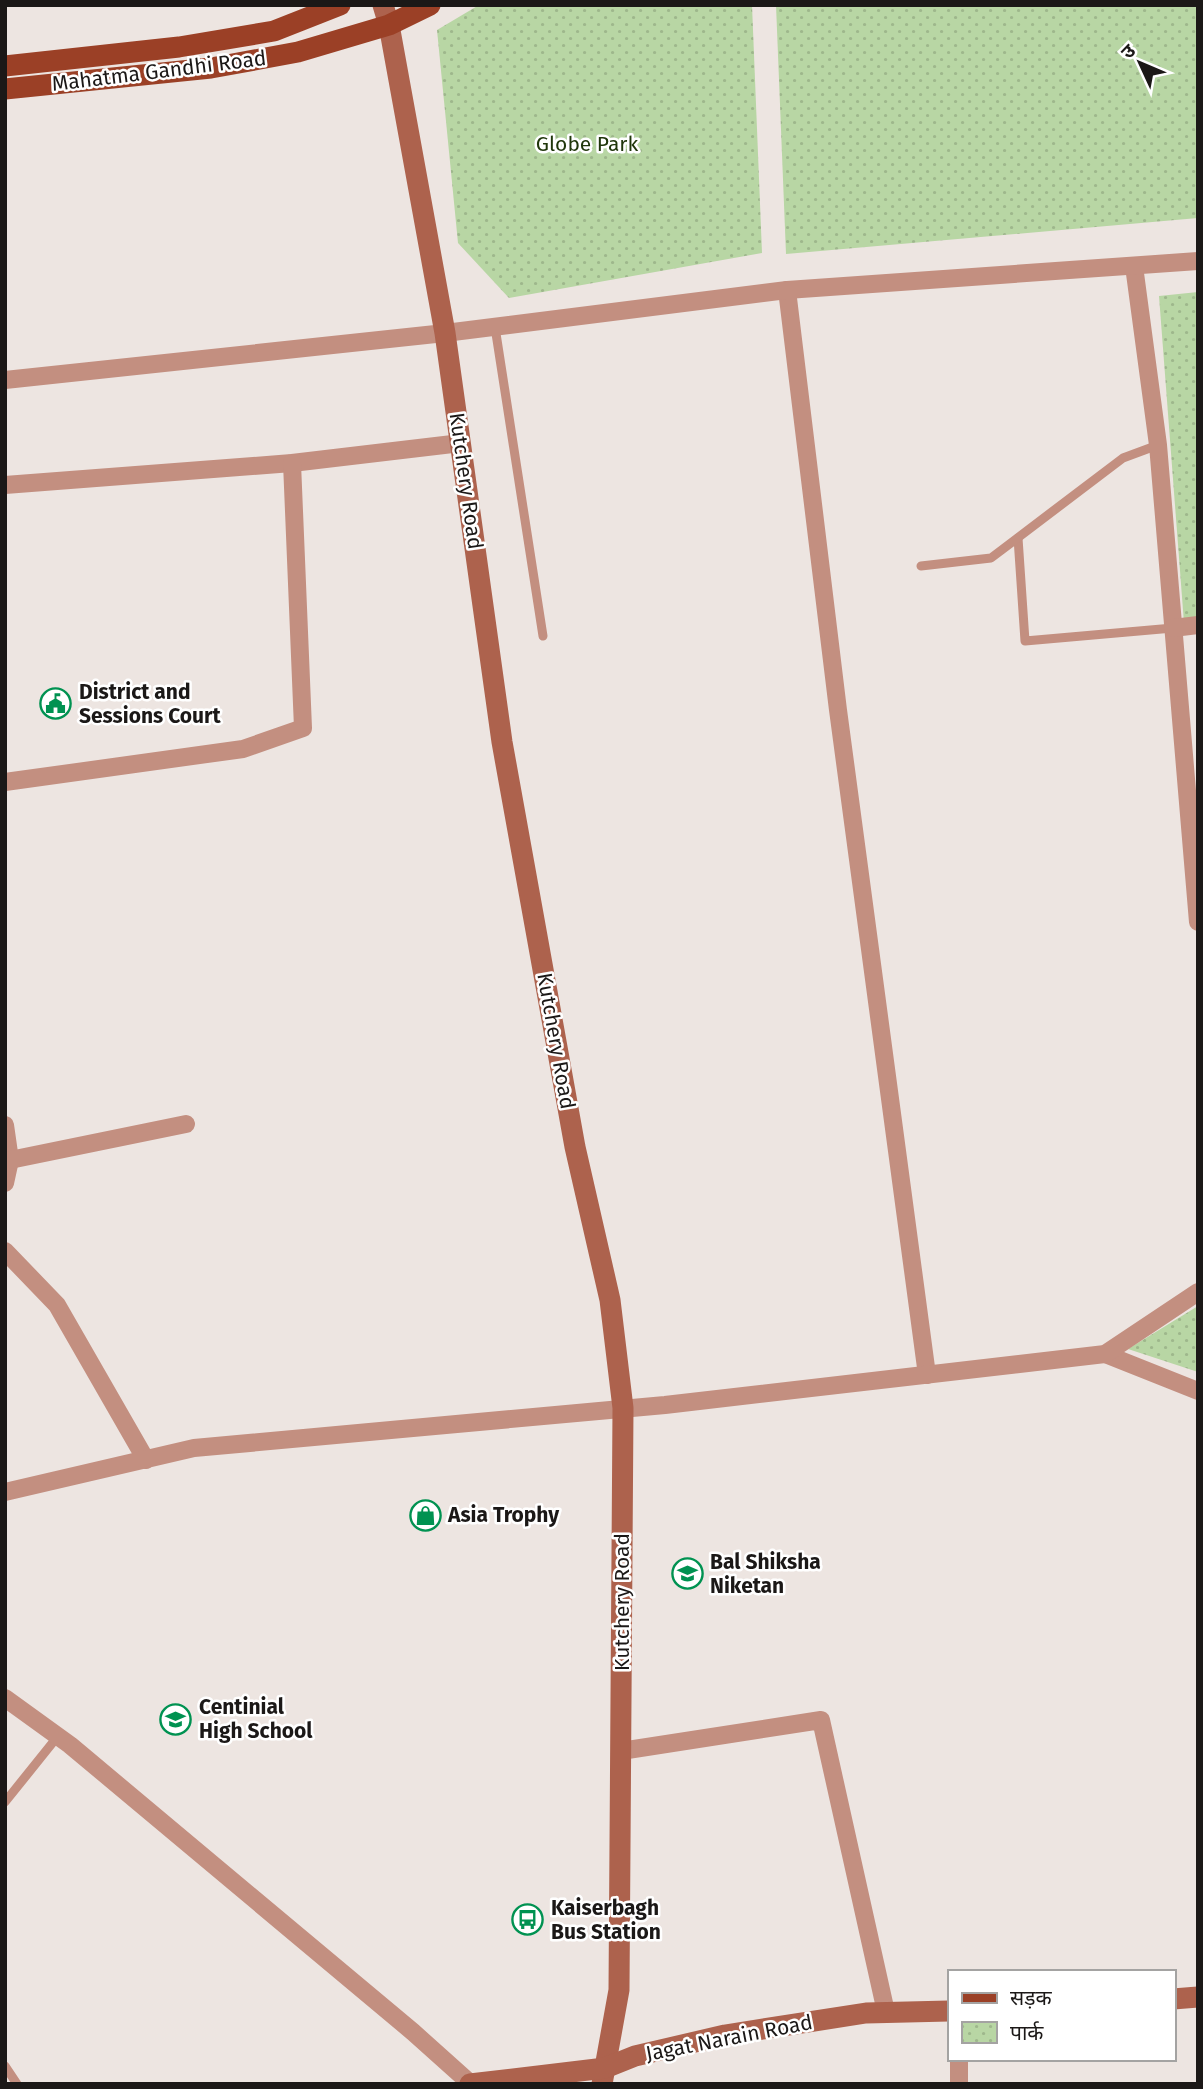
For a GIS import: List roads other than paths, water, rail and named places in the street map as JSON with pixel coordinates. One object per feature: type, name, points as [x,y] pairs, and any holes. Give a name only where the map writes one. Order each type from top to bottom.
[{"type":"main road","name":"Mahatma Gandhi Road","points":[[5,66],[179,47],[274,31],[341,5]]},
{"type":"main road","name":"Mahatma Gandhi Road","points":[[5,89],[211,68],[298,52],[386,15],[430,5]]},
{"type":"main road","points":[[41,62],[46,85]]},
{"type":"street","name":"Kutchery Road","points":[[386,15],[445,333],[502,742],[575,1147],[610,1300],[623,1408],[619,1990],[604,2076]]},
{"type":"street","points":[[5,380],[445,333],[787,290],[1198,261]]},
{"type":"street","points":[[1134,266],[1158,445],[1198,922]]},
{"type":"street","points":[[787,290],[838,710],[927,1374]]},
{"type":"street","points":[[5,485],[292,463],[461,443]]},
{"type":"street","points":[[5,782],[243,749],[303,728],[292,463]]},
{"type":"street","points":[[1173,628],[1198,625]]},
{"type":"street","points":[[10,1160],[186,1124]]},
{"type":"street","points":[[5,1125],[10,1160],[5,1183]]},
{"type":"street","points":[[5,1251],[57,1305],[146,1460]]},
{"type":"street","points":[[5,1492],[194,1448],[665,1405],[1105,1354],[1198,1292]]},
{"type":"street","points":[[1105,1354],[1198,1391]]},
{"type":"street","points":[[5,1698],[58,1736],[402,2022],[470,2084]]},
{"type":"street","points":[[621,1751],[821,1720],[886,2012]]},
{"type":"street","points":[[1175,1999],[1198,1997]]},
{"type":"street","name":"Jagat Narain Road","points":[[470,2084],[604,2076],[635,2056],[725,2035],[866,2013],[948,2011]]},
{"type":"street","points":[[959,2061],[959,2084]]},
{"type":"lane","points":[[495,327],[543,636]]},
{"type":"lane","points":[[921,566],[991,558],[1123,458],[1158,445]]},
{"type":"lane","points":[[1018,538],[1025,641],[1173,628]]},
{"type":"lane","points":[[5,1802],[58,1736]]},
{"type":"lane","points":[[5,2066],[17,2084]]},
{"type":"place","name":"District and Sessions Court","points":[[56,704]]},
{"type":"place","name":"Asia Trophy","points":[[425,1515]]},
{"type":"place","name":"Bal Shiksha Niketan","points":[[687,1574]]},
{"type":"place","name":"Centinial High School","points":[[176,1719]]},
{"type":"place","name":"Kaiserbagh Bus Station","points":[[528,1920]]},
{"type":"park label","name":"Globe Park","points":[[587,144]]}]
